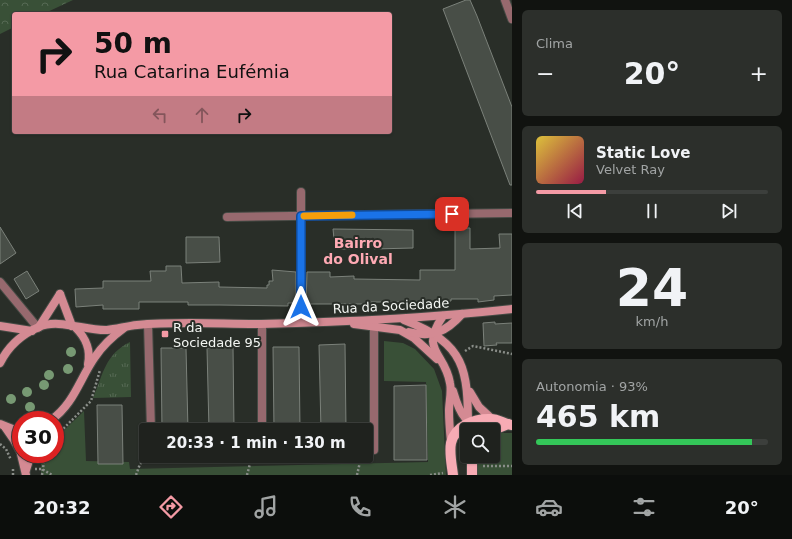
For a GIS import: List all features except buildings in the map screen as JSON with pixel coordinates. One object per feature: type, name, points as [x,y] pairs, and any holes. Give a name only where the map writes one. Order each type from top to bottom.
[{"type":"main road","points":[[478,423],[492,419],[510,425]]},
{"type":"main road","points":[[500,428],[510,425]]},
{"type":"main road","points":[[453,475],[451,443],[457,432],[460,430]]},
{"type":"main road","points":[[471,463],[472,475]]},
{"type":"street","points":[[505,0],[512,19]]},
{"type":"street","points":[[301,192],[301,322]]},
{"type":"street","points":[[227,217],[512,213]]},
{"type":"street","points":[[0,282],[36,328]]},
{"type":"street","points":[[0,364],[12,345],[36,328],[60,294],[74,327],[82,335],[87,344],[90,356],[88,369]]},
{"type":"street","name":"Rua da Sociedade","points":[[36,328],[58,324],[98,330],[148,324],[262,324],[443,316],[512,309]]},
{"type":"street","points":[[462,314],[453,325],[449,333],[454,352],[466,378],[468,390],[468,423]]},
{"type":"street","points":[[443,316],[433,333],[435,352],[442,363],[466,423]]},
{"type":"street","points":[[401,318],[433,333],[454,352]]},
{"type":"street","points":[[337,321],[400,330],[421,335],[446,329],[453,325]]},
{"type":"street","points":[[148,324],[151,423]]},
{"type":"street","points":[[262,324],[262,423]]},
{"type":"street","points":[[0,326],[36,328]]},
{"type":"street","points":[[61,411],[67,405],[104,345],[127,326]]},
{"type":"street","points":[[374,327],[374,450]]},
{"type":"street","points":[[400,330],[414,338],[442,363]]},
{"type":"street","points":[[451,384],[451,443]]},
{"type":"street","points":[[468,390],[479,408],[492,419]]},
{"type":"street","points":[[1,425],[12,428]]},
{"type":"street","points":[[1,425],[12,438]]},
{"type":"path","points":[[454,352],[473,346],[512,354]]},
{"type":"path","points":[[64,428],[91,400],[101,369]]},
{"type":"path","points":[[0,444],[6,449],[13,465],[13,475]]},
{"type":"path","points":[[357,475],[360,462],[374,450]]},
{"type":"path","points":[[42,475],[44,463]]},
{"type":"path","points":[[136,475],[141,463]]},
{"type":"path","points":[[247,475],[250,463]]},
{"type":"green space","points":[[0,0],[73,0],[47,12],[12,12],[12,28],[0,34]]},
{"type":"green space","points":[[384,341],[403,343],[415,349],[434,369],[442,391],[446,475],[41,475],[41,463],[64,463],[64,430],[84,411],[86,461],[129,462],[130,469],[428,462],[426,382],[384,381]]},
{"type":"green space","points":[[130,342],[131,397],[93,398],[110,359],[122,347]]},
{"type":"green space","points":[[500,433],[512,433],[512,475],[476,475],[476,463],[500,463]]},
{"type":"slow traffic","points":[[304,216],[352,215]]},
{"type":"place","name":"R da Sociedade 95","points":[[165,334]]},
{"type":"district","name":"Bairro do Olival","points":[[358,252]]},
{"type":"route","points":[[301,307],[301,216],[452,214]]}]
